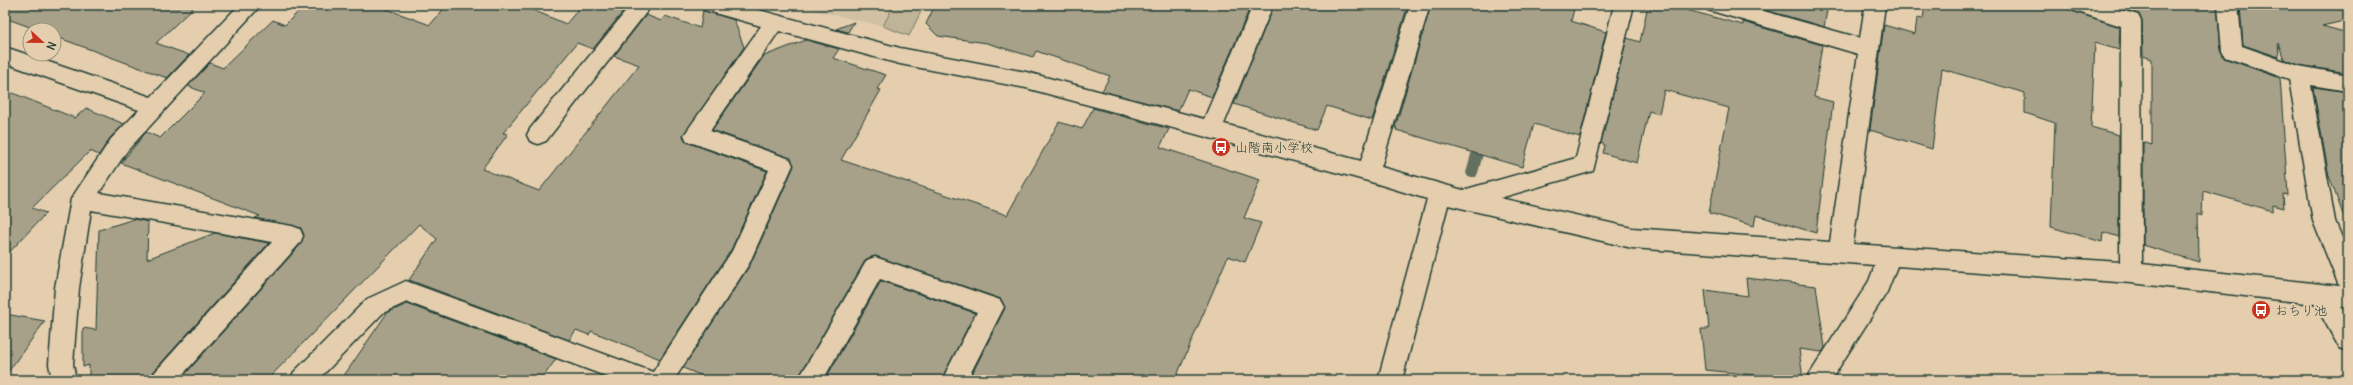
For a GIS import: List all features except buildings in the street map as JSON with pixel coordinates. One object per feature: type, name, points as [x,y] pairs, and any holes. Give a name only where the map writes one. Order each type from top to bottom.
[{"type":"street","points":[[64,380],[61,364],[67,288],[82,200],[119,145],[251,5]]},
{"type":"street","points":[[538,135],[642,5]]},
{"type":"street","points":[[711,5],[900,56],[1026,80],[1368,172],[1440,194],[1632,238],[2131,273],[2348,298]]},
{"type":"street","points":[[1211,129],[1263,5]]},
{"type":"street","points":[[1368,172],[1420,5]]},
{"type":"street","points":[[1464,199],[1585,165],[1624,5]]},
{"type":"street","points":[[1840,253],[1874,5]]},
{"type":"street","points":[[2078,5],[2131,21],[2131,273]]},
{"type":"street","points":[[2228,5],[2232,51],[2299,74],[2348,83]]},
{"type":"street","points":[[1725,6],[1869,49]]},
{"type":"street","points":[[661,380],[741,257],[782,165],[695,135],[774,22]]},
{"type":"street","points":[[5,54],[155,107]]},
{"type":"street","points":[[2299,74],[2324,221],[2348,280]]},
{"type":"street","points":[[1390,380],[1440,194]]},
{"type":"street","points":[[82,200],[292,236],[163,380]]},
{"type":"street","points":[[1818,380],[1879,285],[1889,256]]},
{"type":"street","points":[[810,380],[875,267],[992,307],[954,380]]},
{"type":"street","points":[[302,380],[375,306],[406,291],[646,380]]},
{"type":"street","points":[[2322,295],[2348,341]]},
{"type":"shaded area","points":[[791,5],[894,5],[883,26]]},
{"type":"shaded area","points":[[894,5],[924,5],[909,36],[883,26]]},
{"type":"waterway","points":[[1472,173],[1481,139]]},
{"type":"place","name":"山階南小学校","points":[[1221,147]]},
{"type":"place","name":"おちり池","points":[[2261,310]]}]
